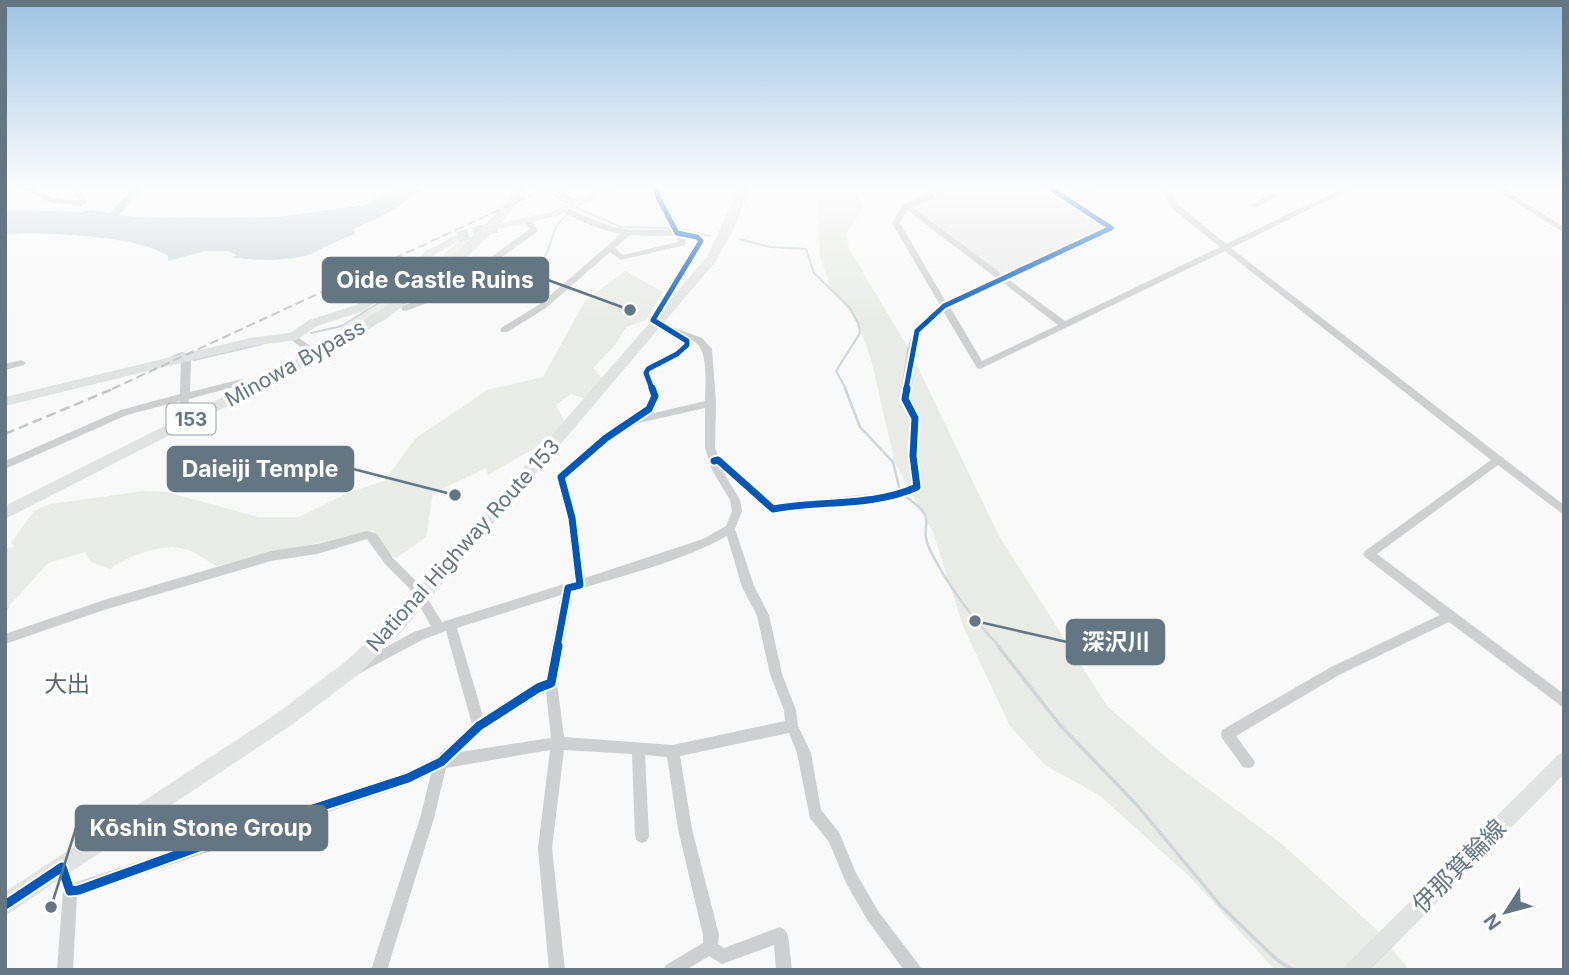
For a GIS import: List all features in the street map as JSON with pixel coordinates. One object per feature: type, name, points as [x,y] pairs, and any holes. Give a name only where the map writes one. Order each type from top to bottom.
[{"type":"highway","name":"Minowa Bypass","points":[[5,513],[373,320],[436,276],[490,232]]},
{"type":"highway","name":"National Highway Route 153","points":[[5,905],[263,734],[352,668],[421,600],[656,324],[716,251],[725,232]]},
{"type":"highway","name":"Minowa Bypass","points":[[5,507],[314,352]]},
{"type":"main road","points":[[5,401],[187,360],[262,340],[293,337],[313,323],[359,308],[398,281],[430,253],[458,237]]},
{"type":"main road","name":"伊那箕輪線","points":[[1358,967],[1564,761]]},
{"type":"street","points":[[405,308],[431,299],[532,232]]},
{"type":"street","points":[[624,232],[679,234],[697,237],[701,241],[653,320],[656,324],[704,344],[710,374],[709,423],[714,461],[737,511],[730,529],[748,587],[763,615],[776,674],[790,710],[792,726],[804,753],[815,813],[834,837],[851,878],[873,916],[914,970]]},
{"type":"street","points":[[900,232],[980,366],[1260,232]]},
{"type":"street","points":[[942,232],[1065,326]]},
{"type":"street","points":[[714,461],[718,460],[773,509],[793,504],[838,502],[903,492],[917,487],[913,456],[915,418],[905,399],[917,331],[944,306],[1103,232]]},
{"type":"street","points":[[1206,232],[1564,511]]},
{"type":"street","points":[[504,330],[543,306],[627,233]]},
{"type":"street","points":[[610,248],[621,258],[682,243],[679,234]]},
{"type":"street","points":[[293,337],[314,352]]},
{"type":"street","points":[[184,416],[183,395],[187,360]]},
{"type":"street","points":[[5,367],[21,363]]},
{"type":"street","points":[[5,465],[124,412],[242,382]]},
{"type":"street","points":[[557,970],[545,848],[558,744],[551,683],[574,586],[572,518],[561,477],[606,438],[636,420],[710,402]]},
{"type":"street","points":[[1498,460],[1369,554],[1564,702]]},
{"type":"street","points":[[352,668],[363,667],[418,636],[445,626],[694,546],[730,529]]},
{"type":"street","points":[[5,639],[104,605],[271,556],[317,549],[367,535],[372,536],[389,561],[413,585],[421,600],[445,626],[480,726]]},
{"type":"street","points":[[1248,762],[1227,734],[1335,671],[1451,615]]},
{"type":"street","points":[[70,891],[408,778],[441,762],[480,726],[538,688],[551,683]]},
{"type":"street","points":[[441,762],[558,744],[673,751],[792,726]]},
{"type":"street","points":[[638,749],[642,835]]},
{"type":"street","points":[[673,751],[685,829],[712,935],[710,947]]},
{"type":"street","points":[[379,970],[427,818],[441,762]]},
{"type":"street","points":[[62,867],[70,891],[65,970]]},
{"type":"street","points":[[710,947],[722,956],[780,935],[784,970]]},
{"type":"street","points":[[671,970],[710,947]]},
{"type":"shaded area","points":[[5,232],[354,232],[355,234],[297,258],[262,260],[232,257],[237,255],[227,251],[205,251],[168,261],[168,256],[154,249],[113,239],[5,234]]},
{"type":"shaded area","points":[[819,232],[848,232],[849,249],[910,351],[999,536],[1107,706],[1168,759],[1283,845],[1377,930],[1409,970],[1275,970],[1189,876],[1099,795],[1045,765],[1010,726],[963,626],[933,532],[895,463],[871,359],[857,321],[830,286],[820,256]]},
{"type":"shaded area","points":[[941,232],[1103,232],[1003,277]]},
{"type":"shaded area","points":[[481,233],[449,262],[376,314],[331,335],[406,286],[461,240]]},
{"type":"shaded area","points":[[625,271],[663,292],[646,320],[626,327],[615,345],[593,368],[602,378],[586,399],[571,394],[556,405],[564,421],[547,445],[526,453],[488,475],[486,468],[433,493],[426,537],[396,558],[386,552],[374,530],[216,566],[191,551],[171,547],[138,554],[110,569],[91,562],[85,552],[48,563],[10,605],[5,615],[5,549],[15,547],[11,543],[34,511],[50,504],[145,491],[167,492],[258,517],[299,517],[350,492],[384,481],[416,438],[487,390],[543,377],[585,301]]},
{"type":"waterway","points":[[440,294],[497,285],[525,275],[536,268],[544,258],[554,232]]},
{"type":"waterway","points":[[689,232],[710,236]]},
{"type":"waterway","points":[[739,239],[770,247],[806,249],[814,273],[849,307],[860,333],[836,371],[846,389]]},
{"type":"waterway","points":[[311,333],[342,326],[399,290]]},
{"type":"waterway","points":[[194,360],[262,344]]},
{"type":"waterway","points":[[172,357],[182,353],[188,355]]},
{"type":"waterway","points":[[845,388],[860,427],[893,462],[900,491]]},
{"type":"waterway","points":[[905,496],[926,517],[926,540],[945,577],[970,613],[1000,647]]},
{"type":"waterway","points":[[998,646],[1060,725],[1137,805],[1221,906],[1276,959],[1293,970]]},
{"type":"tunnel","points":[[458,237],[479,232]]},
{"type":"railway","points":[[112,389],[453,232]]},
{"type":"railway","points":[[5,434],[115,388]]},
{"type":"cycle path","points":[[5,905],[62,867],[67,888],[70,891],[79,890],[218,840],[408,778],[441,762],[479,726],[538,688],[551,683],[568,588],[580,585],[572,518],[561,477],[606,438],[649,409],[655,396],[646,373],[648,369],[677,354],[687,345],[687,341],[653,320],[701,241],[697,237],[676,232]]},
{"type":"cycle path","points":[[714,461],[718,460],[773,509],[869,499],[917,487],[913,456],[915,418],[905,399],[917,331],[944,306],[1104,232]]},
{"type":"place","name":"Oide Castle Ruins","points":[[630,310]]},
{"type":"place","name":"Daieiji Temple","points":[[455,495]]},
{"type":"place","name":"深沢川","points":[[975,621]]},
{"type":"place","name":"Kōshin Stone Group","points":[[51,907]]},
{"type":"district","name":"大出","points":[[67,684]]}]
